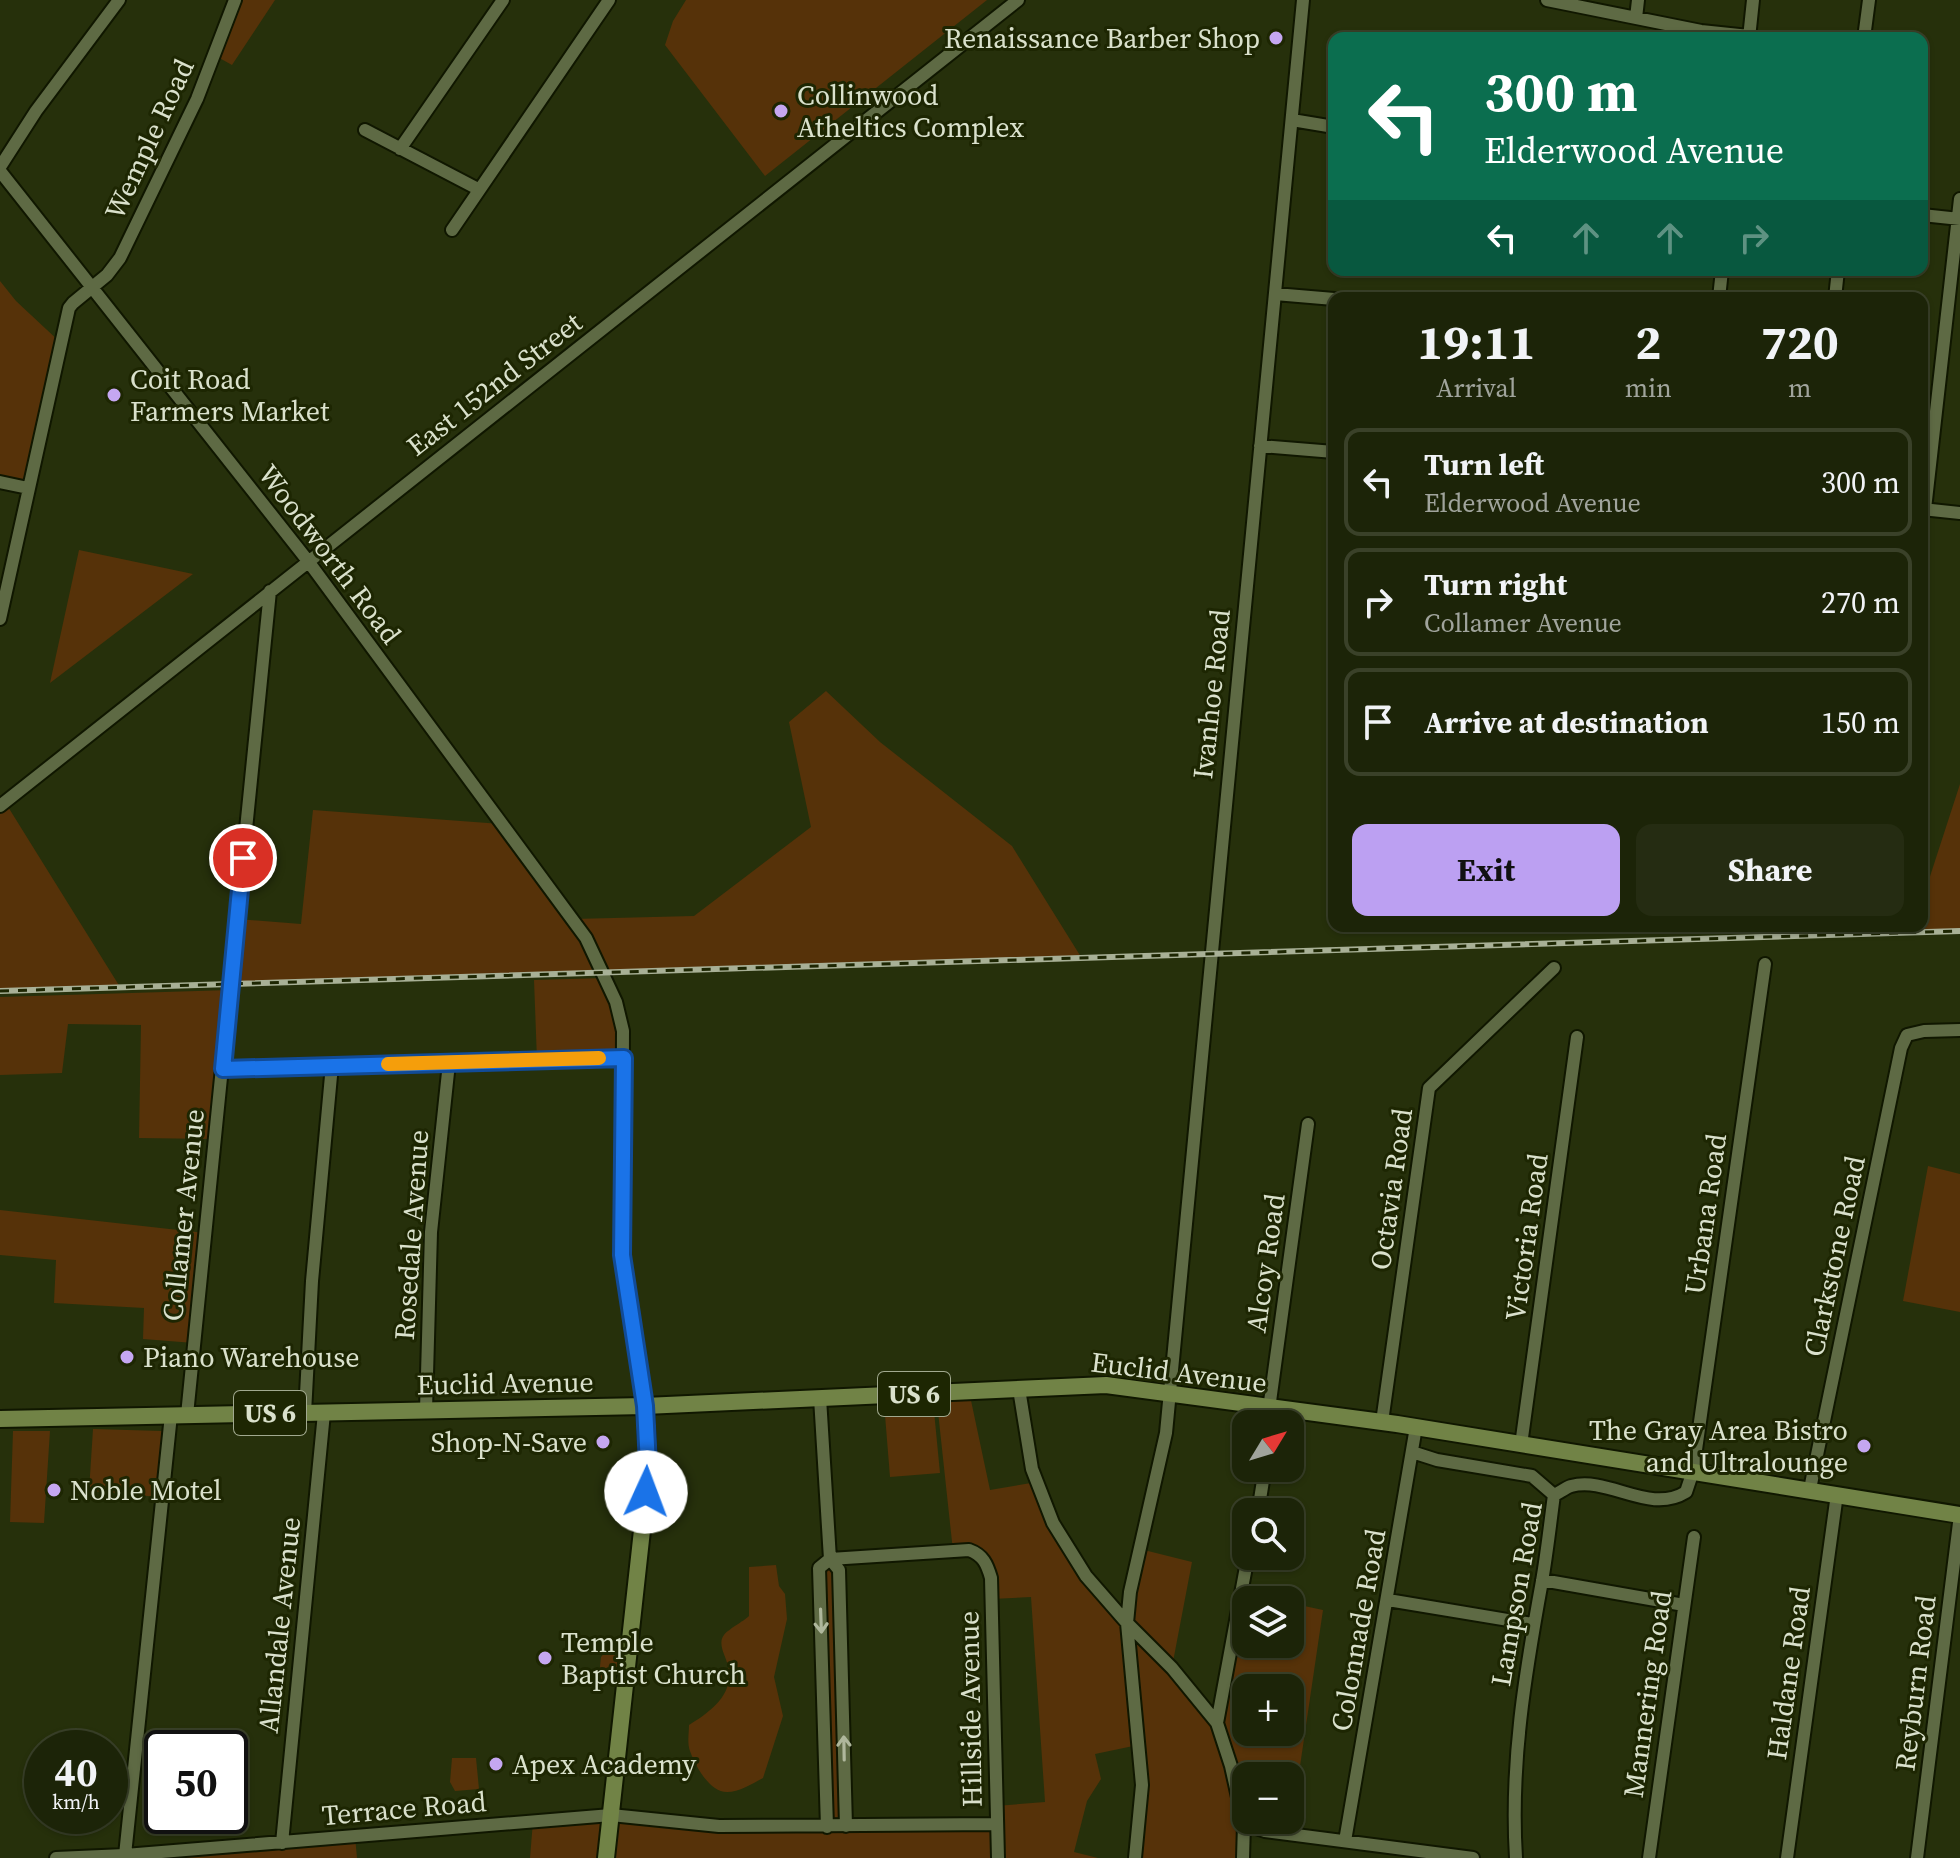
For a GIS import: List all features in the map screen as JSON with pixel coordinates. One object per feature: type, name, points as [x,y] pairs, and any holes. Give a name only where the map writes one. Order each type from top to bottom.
[{"type":"main road","name":"Euclid Avenue","points":[[0,1419],[645,1406],[1106,1385],[1169,1393],[1252,1410]]},
{"type":"main road","points":[[606,1858],[645,1503],[648,1465],[645,1406]]},
{"type":"main road","name":"Euclid Avenue","points":[[1304,1416],[1416,1427],[1960,1515]]},
{"type":"street","points":[[0,169],[36,111],[119,0]]},
{"type":"street","name":"Wemple Road","points":[[0,619],[69,308],[107,275],[120,258],[197,99],[235,0]]},
{"type":"street","points":[[400,149],[503,0]]},
{"type":"street","points":[[452,230],[609,0]]},
{"type":"street","name":"East 152nd Street","points":[[2,802],[1018,0]]},
{"type":"street","name":"Ivanhoe Road","points":[[1135,1858],[1142,1785],[1127,1623],[1130,1592],[1166,1433],[1303,0]]},
{"type":"street","points":[[1547,0],[1709,32]]},
{"type":"street","points":[[1636,18],[1638,0]]},
{"type":"street","points":[[1750,32],[1753,0]]},
{"type":"street","points":[[1865,32],[1869,0]]},
{"type":"street","points":[[1292,120],[1328,126]]},
{"type":"street","points":[[365,130],[478,189]]},
{"type":"street","name":"Woodworth Road","points":[[0,169],[308,561],[581,930],[606,978],[620,1017],[624,1058],[622,1255],[645,1406]]},
{"type":"street","points":[[1928,469],[1960,199]]},
{"type":"street","points":[[1928,216],[1959,219]]},
{"type":"street","points":[[1275,294],[1328,298]]},
{"type":"street","points":[[1260,446],[1328,452]]},
{"type":"street","points":[[0,482],[28,488]]},
{"type":"street","points":[[1928,510],[1960,513]]},
{"type":"street","name":"Collamer Avenue","points":[[125,1855],[223,1069],[270,591]]},
{"type":"street","name":"Urbana Road","points":[[1693,1471],[1765,964]]},
{"type":"street","name":"Octavia Road","points":[[1382,1422],[1429,1088],[1554,968]]},
{"type":"street","name":"Clarkstone Road","points":[[1810,1489],[1901,1048],[1907,1035],[1960,1030]]},
{"type":"street","name":"Victoria Road","points":[[1521,1445],[1577,1037]]},
{"type":"street","points":[[223,1069],[624,1058]]},
{"type":"street","name":"Rosedale Avenue","points":[[426,1410],[431,1232],[449,1063]]},
{"type":"street","points":[[305,1413],[313,1276],[332,1065]]},
{"type":"street","name":"Alcoy Road","points":[[1272,1410],[1308,1124]]},
{"type":"street","points":[[1019,1389],[1032,1469],[1053,1523],[1086,1576],[1172,1668],[1217,1723],[1232,1779]]},
{"type":"street","points":[[820,1398],[830,1559],[839,1570],[846,1826]]},
{"type":"street","name":"Allandale Avenue","points":[[282,1843],[324,1413]]},
{"type":"street","name":"Colonnade Road","points":[[1345,1841],[1416,1427]]},
{"type":"street","points":[[1412,1452],[1437,1460],[1532,1476],[1554,1495]]},
{"type":"street","name":"Lampson Road","points":[[1516,1858],[1513,1806],[1517,1738],[1554,1495],[1570,1486],[1586,1485],[1654,1499],[1674,1499],[1686,1492],[1693,1471]]},
{"type":"street","name":"Haldane Road","points":[[1787,1858],[1837,1494]]},
{"type":"street","name":"Reyburn Road","points":[[1917,1858],[1960,1515]]},
{"type":"street","name":"Mannering Road","points":[[1649,1858],[1694,1537]]},
{"type":"street","name":"Hillside Avenue","points":[[830,1559],[969,1550],[984,1560],[991,1578],[998,1858]]},
{"type":"street","points":[[827,1827],[819,1568],[830,1559]]},
{"type":"street","points":[[1217,1723],[1245,1570]]},
{"type":"street","points":[[1542,1580],[1684,1605]]},
{"type":"street","points":[[1388,1600],[1532,1624]]},
{"type":"street","points":[[822,1682],[842,1682]]},
{"type":"street","name":"Terrace Road","points":[[56,1858],[282,1843],[611,1815],[719,1826],[997,1824]]},
{"type":"street","points":[[1243,1858],[1244,1834]]},
{"type":"street","points":[[1289,1834],[1473,1858]]},
{"type":"shaded area","points":[[235,0],[275,0],[232,65],[214,55]]},
{"type":"shaded area","name":"Collinwood Atheltics Complex","points":[[686,0],[987,0],[765,176],[665,45],[673,21]]},
{"type":"shaded area","points":[[0,281],[16,301],[61,343],[28,488],[0,482]]},
{"type":"shaded area","points":[[79,550],[193,574],[50,683]]},
{"type":"shaded area","points":[[826,691],[880,742],[1012,846],[1081,957],[231,982],[237,919],[301,924],[313,810],[501,824],[573,919],[694,916],[811,827],[789,722]]},
{"type":"shaded area","points":[[1960,784],[1960,931],[1928,932],[1928,883]]},
{"type":"shaded area","points":[[5,802],[120,987],[0,991],[0,806]]},
{"type":"shaded area","points":[[606,978],[624,1058],[537,1060],[534,980]]},
{"type":"shaded area","points":[[230,990],[215,1139],[139,1138],[141,1025],[68,1024],[62,1073],[0,1075],[0,997]]},
{"type":"shaded area","points":[[1928,1166],[1960,1174],[1960,1312],[1903,1301]]},
{"type":"shaded area","points":[[0,1210],[205,1233],[194,1343],[143,1339],[144,1308],[54,1303],[56,1260],[0,1255]]},
{"type":"shaded area","points":[[969,1391],[990,1490],[1037,1482],[1053,1523],[1127,1622],[1140,1549],[1192,1562],[1172,1667],[1216,1722],[1232,1635],[1232,1658],[1304,1658],[1304,1606],[1323,1610],[1304,1739],[1304,1674],[1232,1674],[1232,1746],[1303,1746],[1301,1762],[1232,1762],[1232,1834],[1244,1834],[1243,1858],[1134,1858],[1138,1745],[1095,1754],[1101,1779],[1087,1801],[1074,1852],[1098,1858],[530,1858],[533,1821],[611,1815],[827,1826],[819,1568],[830,1559],[839,1570],[846,1826],[996,1824],[996,1806],[1045,1802],[1031,1597],[991,1599],[984,1560],[953,1551],[936,1393]]},
{"type":"shaded area","points":[[934,1411],[940,1473],[890,1477],[885,1415]]},
{"type":"shaded area","points":[[93,1429],[162,1431],[159,1497],[89,1491]]},
{"type":"shaded area","points":[[13,1431],[50,1431],[44,1523],[10,1522]]},
{"type":"shaded area","points":[[776,1565],[779,1586],[785,1594],[787,1619],[774,1677],[783,1716],[763,1778],[736,1791],[720,1791],[709,1783],[695,1763],[689,1748],[689,1725],[719,1701],[728,1685],[728,1666],[721,1642],[726,1633],[749,1616],[749,1567]]},
{"type":"shaded area","points":[[607,1650],[620,1654],[617,1682],[604,1682],[599,1676],[601,1657]]},
{"type":"shaded area","points":[[452,1758],[476,1758],[479,1789],[455,1791],[450,1782]]},
{"type":"shaded area","points":[[355,1836],[357,1858],[56,1858]]},
{"type":"railway","points":[[1928,932],[1960,931]]},
{"type":"railway","points":[[0,991],[1927,932]]},
{"type":"slow traffic","points":[[388,1064],[599,1058]]},
{"type":"place","name":"Renaissance Barber Shop","points":[[1276,38]]},
{"type":"place","name":"Collinwood Atheltics Complex","points":[[781,111]]},
{"type":"place","name":"Coit Road Farmers Market","points":[[114,395]]},
{"type":"place","name":"Piano Warehouse","points":[[127,1357]]},
{"type":"place","name":"Shop-N-Save","points":[[603,1442]]},
{"type":"place","name":"The Gray Area Bistro and Ultralounge","points":[[1864,1446]]},
{"type":"place","name":"Noble Motel","points":[[54,1490]]},
{"type":"place","name":"Temple Baptist Church","points":[[545,1658]]},
{"type":"place","name":"Apex Academy","points":[[496,1764]]},
{"type":"route","points":[[243,858],[223,1069],[624,1058],[622,1255],[645,1406],[646,1492]]}]
